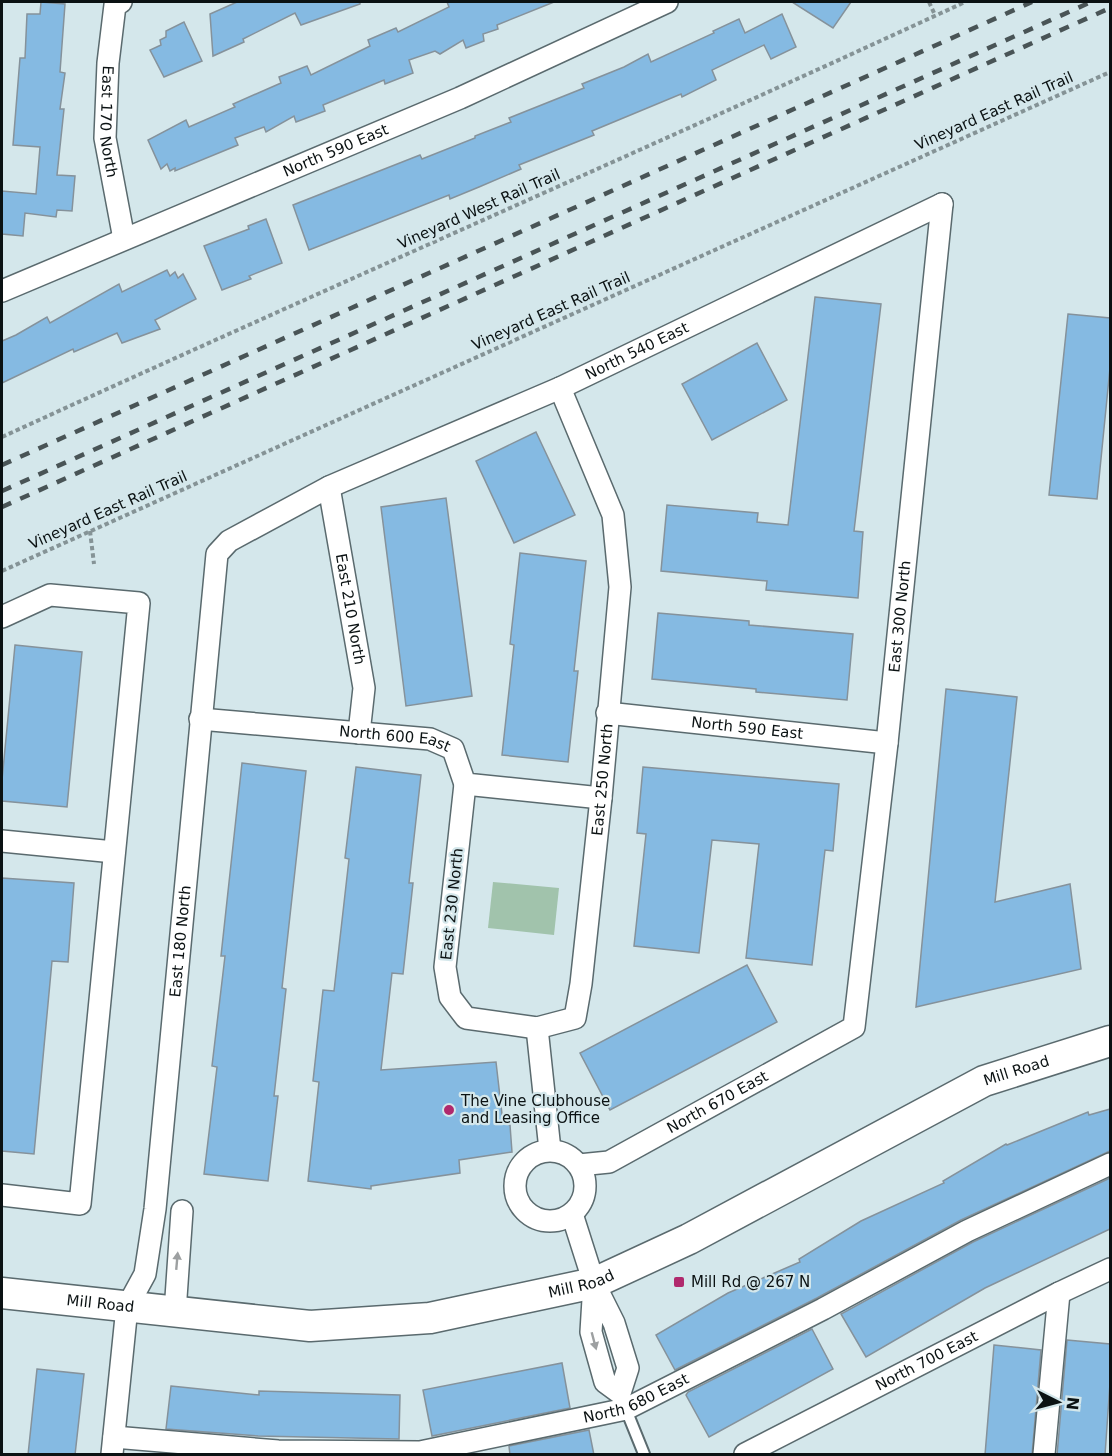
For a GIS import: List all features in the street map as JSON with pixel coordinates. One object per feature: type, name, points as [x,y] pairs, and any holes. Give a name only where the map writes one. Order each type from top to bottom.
[{"type":"main road","name":"Mill Road","points":[[2,1293],[310,1326],[430,1318],[594,1283],[689,1239],[984,1081],[1110,1041]]},
{"type":"street","name":"North 590 East","points":[[2,291],[460,98],[666,2]]},
{"type":"street","name":"East 170 North","points":[[118,3],[108,63],[105,138],[124,239]]},
{"type":"street","name":"North 540 East","points":[[328,487],[560,388],[942,204]]},
{"type":"street","name":"East 300 North","points":[[854,1027],[887,743],[942,204]]},
{"type":"street","name":"East 250 North","points":[[537,1028],[575,1018],[581,984],[601,798],[620,587],[613,515],[560,388]]},
{"type":"street","name":"East 180 North","points":[[113,1446],[127,1307],[145,1274],[153,1228],[217,554],[229,541],[328,487]]},
{"type":"street","name":"East 210 North","points":[[328,487],[364,688],[360,733]]},
{"type":"street","points":[[2,617],[50,595],[139,603],[80,1204],[2,1195]]},
{"type":"street","name":"North 590 East","points":[[608,714],[887,743]]},
{"type":"street","name":"North 600 East","points":[[200,719],[430,739],[453,749],[465,784]]},
{"type":"street","points":[[465,784],[601,798]]},
{"type":"street","name":"East 230 North","points":[[465,784],[445,967],[450,997],[466,1018],[537,1028]]},
{"type":"street","points":[[2,841],[114,852]]},
{"type":"street","name":"North 670 East","points":[[579,1165],[609,1162],[854,1027]]},
{"type":"street","points":[[537,1028],[550,1150]]},
{"type":"street","points":[[550,1150],[571,1157],[579,1165],[584,1174],[586,1186],[579,1206],[572,1214],[561,1220],[549,1222],[526,1213],[515,1191],[520,1167],[528,1158],[539,1152],[550,1150]]},
{"type":"street","name":"North 680 East","points":[[113,1446],[420,1452],[623,1401],[823,1309],[967,1231],[1110,1164]]},
{"type":"street","points":[[175,1312],[182,1211]]},
{"type":"street","points":[[572,1214],[594,1283],[591,1332],[605,1382],[623,1401]]},
{"type":"street","name":"North 700 East","points":[[745,1455],[1110,1269]]},
{"type":"street","points":[[1044,1455],[1059,1293]]},
{"type":"lane","points":[[623,1401],[644,1455]]},
{"type":"path","points":[[929,2],[935,15]]},
{"type":"path","name":"Vineyard West Rail Trail","points":[[2,437],[193,349],[826,67],[965,2]]},
{"type":"path","name":"Vineyard East Rail Trail","points":[[2,571],[1110,72]]},
{"type":"path","points":[[90,531],[94,564]]},
{"type":"green space","points":[[493,882],[559,888],[554,935],[488,928]]},
{"type":"building","points":[[41,2],[65,4],[60,72],[65,73],[60,109],[64,109],[57,175],[75,176],[72,211],[57,210],[56,217],[25,213],[23,236],[2,234],[2,191],[36,194],[40,147],[13,145],[20,58],[25,58],[27,14],[40,14]]},
{"type":"building","points":[[237,2],[360,2],[360,4],[301,25],[295,13],[243,39],[244,42],[213,56],[210,14]]},
{"type":"building","points":[[447,2],[554,2],[497,25],[498,29],[483,34],[484,41],[466,48],[463,40],[440,54],[435,51],[409,60],[413,73],[385,84],[384,80],[323,105],[325,111],[296,122],[294,116],[266,132],[264,127],[235,138],[238,145],[175,171],[175,168],[170,171],[167,164],[161,169],[148,140],[186,120],[189,127],[235,107],[233,104],[281,83],[279,77],[307,66],[311,75],[370,46],[368,40],[396,28],[398,32],[449,7]]},
{"type":"building","points":[[792,2],[851,2],[833,28]]},
{"type":"building","points":[[782,14],[796,47],[771,59],[764,45],[712,70],[716,80],[682,97],[681,94],[592,131],[594,135],[519,165],[521,169],[450,199],[449,195],[309,250],[293,205],[420,155],[422,159],[475,138],[475,136],[511,122],[509,118],[584,88],[582,84],[624,67],[648,54],[651,62],[739,19],[745,33]]},
{"type":"building","points":[[184,22],[202,61],[164,77],[150,50],[161,45],[160,40],[166,37],[166,31]]},
{"type":"building","points":[[266,219],[282,263],[249,276],[251,279],[222,290],[204,246],[249,229],[248,226]]},
{"type":"building","points":[[167,270],[170,276],[175,272],[178,278],[183,274],[196,299],[155,320],[160,329],[122,343],[117,333],[74,352],[73,349],[2,383],[2,341],[47,317],[50,323],[119,284],[122,292]]},
{"type":"building","points":[[815,297],[881,304],[854,531],[863,532],[858,598],[766,590],[767,581],[661,571],[667,505],[758,513],[757,522],[788,525]]},
{"type":"building","points":[[1068,314],[1110,318],[1110,368],[1097,499],[1049,495]]},
{"type":"building","points":[[757,343],[787,400],[712,440],[682,384]]},
{"type":"building","points":[[536,432],[575,515],[514,543],[476,461]]},
{"type":"building","points":[[446,498],[472,696],[406,706],[381,507]]},
{"type":"building","points":[[520,553],[586,561],[574,671],[578,671],[568,762],[502,755],[514,645],[510,644]]},
{"type":"building","points":[[658,613],[749,621],[749,625],[853,634],[847,700],[652,679]]},
{"type":"building","points":[[15,645],[82,652],[67,807],[2,801]]},
{"type":"building","points":[[946,689],[1017,697],[995,902],[1070,884],[1081,969],[916,1007]]},
{"type":"building","points":[[242,763],[306,771],[282,988],[286,989],[274,1096],[278,1096],[268,1181],[204,1174],[217,1067],[212,1066],[225,956],[221,956]]},
{"type":"building","points":[[356,767],[421,775],[409,883],[413,883],[403,974],[392,973],[381,1070],[496,1062],[503,1123],[510,1125],[512,1152],[459,1160],[460,1173],[371,1186],[371,1189],[308,1181],[319,1082],[313,1081],[323,990],[334,991],[349,859],[345,858]]},
{"type":"building","points":[[643,767],[839,784],[833,851],[825,850],[812,965],[746,958],[759,844],[712,840],[699,953],[634,946],[646,834],[637,833]]},
{"type":"building","points":[[2,878],[74,883],[68,962],[52,961],[34,1154],[2,1151]]},
{"type":"building","points":[[747,965],[777,1022],[610,1110],[580,1053]]},
{"type":"building","points":[[1110,1109],[1110,1151],[961,1220],[817,1298],[675,1370],[656,1335],[728,1293],[800,1262],[799,1259],[861,1221],[944,1183],[943,1181],[1006,1144],[1088,1112],[1089,1115]]},
{"type":"building","points":[[1110,1178],[1110,1229],[985,1288],[866,1357],[841,1314],[973,1242]]},
{"type":"building","points":[[812,1329],[833,1369],[709,1437],[686,1395],[688,1392]]},
{"type":"building","points":[[1067,1340],[1110,1344],[1105,1455],[1057,1455]]},
{"type":"building","points":[[994,1345],[1041,1350],[1032,1455],[985,1455]]},
{"type":"building","points":[[562,1363],[570,1408],[432,1436],[423,1390]]},
{"type":"building","points":[[37,1369],[84,1374],[75,1455],[28,1455]]},
{"type":"building","points":[[171,1386],[259,1395],[259,1391],[400,1395],[399,1439],[258,1436],[166,1429]]},
{"type":"building","points":[[589,1430],[594,1455],[510,1455],[509,1446]]},
{"type":"railway","points":[[2,465],[1032,2]]},
{"type":"railway","points":[[2,491],[1091,2]]},
{"type":"railway","points":[[2,507],[1110,8]]},
{"type":"place","name":"The Vine Clubhouse and Leasing Office","points":[[449,1110]]},
{"type":"place","name":"Mill Rd @ 267 N","points":[[679,1282]]}]
